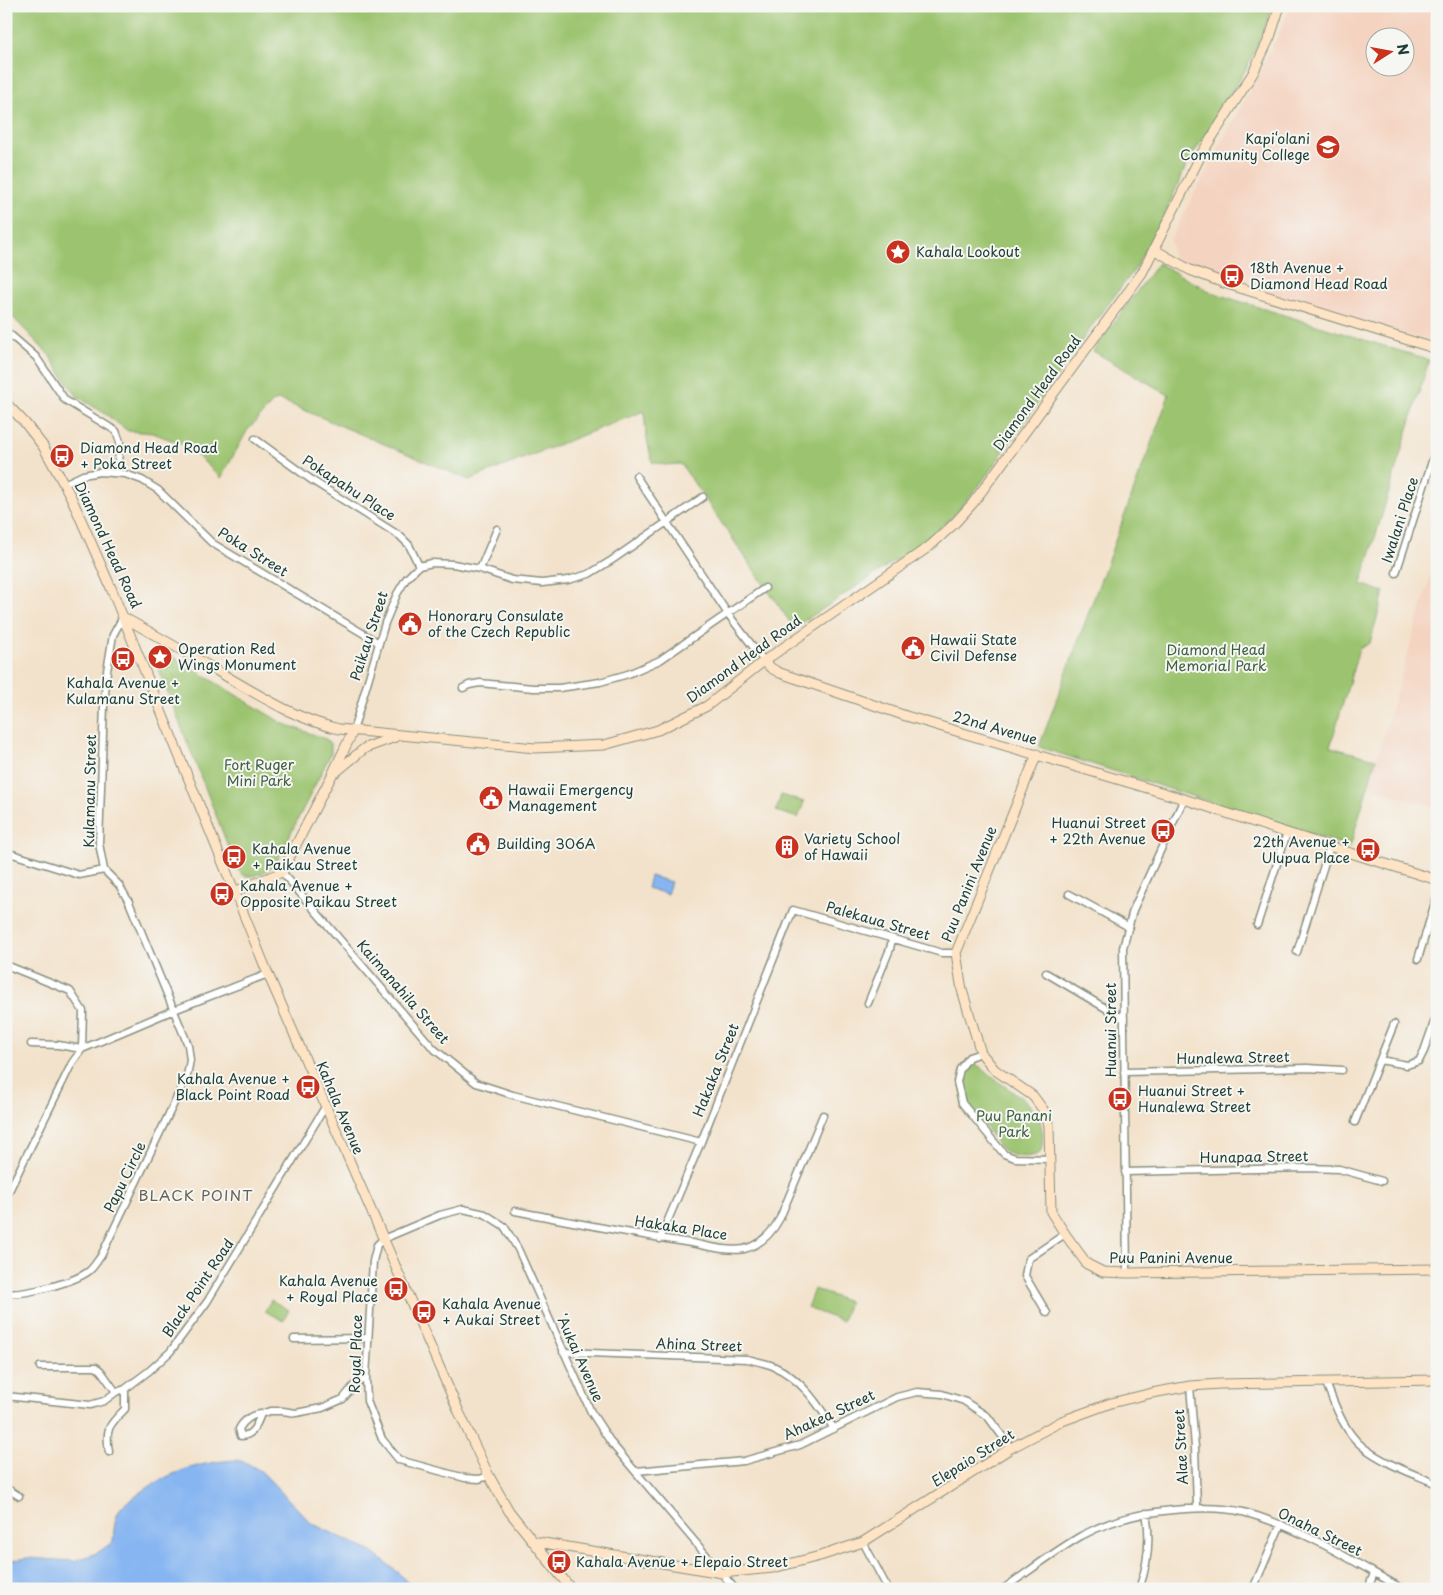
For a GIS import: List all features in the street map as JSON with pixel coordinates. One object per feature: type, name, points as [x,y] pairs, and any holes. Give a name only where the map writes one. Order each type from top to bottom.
[{"type":"street","name":"Diamond Head Road","points":[[6,403],[43,446],[64,484],[123,617],[286,710],[324,726],[353,731],[535,748],[604,745],[658,730],[707,706],[764,661],[916,555],[954,524],[982,492],[1138,279],[1155,250],[1202,153],[1253,73],[1270,37],[1280,6]]},
{"type":"street","points":[[1155,250],[1190,270],[1224,283],[1437,349]]},
{"type":"street","points":[[6,331],[36,357],[65,400],[110,426],[116,432],[120,442],[117,472]]},
{"type":"street","name":"Pokapahu Place","points":[[255,439],[313,481],[400,536],[409,545],[420,566]]},
{"type":"street","name":"Iwalani Place","points":[[1396,573],[1437,446]]},
{"type":"street","name":"Poka Street","points":[[64,484],[87,474],[117,472],[134,477],[150,485],[212,543],[379,643]]},
{"type":"street","name":"22nd Avenue","points":[[636,476],[728,614],[773,670],[906,716],[1184,799],[1437,880]]},
{"type":"street","points":[[420,566],[442,563],[480,569],[512,580],[542,582],[568,580],[589,574],[612,560],[703,497]]},
{"type":"street","points":[[480,569],[498,529]]},
{"type":"street","name":"Paikau Street","points":[[282,872],[353,731],[379,643],[397,594],[406,578],[420,566]]},
{"type":"street","points":[[463,688],[480,683],[548,689],[600,682],[628,674],[660,660],[765,588]]},
{"type":"street","name":"Kulamanu Street","points":[[104,870],[98,843],[104,705],[111,643],[113,635],[123,617]]},
{"type":"street","name":"Kahala Avenue","points":[[123,617],[268,974],[459,1412],[489,1476],[509,1511],[571,1589]]},
{"type":"street","points":[[332,775],[365,748],[398,735]]},
{"type":"street","name":"Puu Panini Avenue","points":[[1037,754],[956,953],[962,990],[981,1053],[996,1070],[1033,1096],[1044,1111],[1049,1125],[1052,1212],[1087,1264],[1103,1272],[1437,1269]]},
{"type":"street","name":"Huanui Street","points":[[1127,1272],[1123,948],[1133,910],[1184,799]]},
{"type":"street","points":[[1257,925],[1287,833]]},
{"type":"street","points":[[1297,952],[1330,846]]},
{"type":"street","points":[[6,852],[79,875],[104,870],[119,885],[129,902],[174,1010]]},
{"type":"street","points":[[234,892],[282,872]]},
{"type":"street","name":"Kaimanahila Street","points":[[282,872],[433,1048],[476,1083],[701,1142]]},
{"type":"street","points":[[1069,894],[1129,927]]},
{"type":"street","points":[[1418,959],[1437,896]]},
{"type":"street","name":"Palekaua Street","points":[[793,910],[942,953],[956,953]]},
{"type":"street","name":"Hakaka Street","points":[[660,1238],[701,1142],[793,910]]},
{"type":"street","points":[[868,1003],[892,939]]},
{"type":"street","points":[[6,965],[70,991],[83,1011],[82,1048],[72,1063],[6,1197]]},
{"type":"street","points":[[1046,973],[1124,1020]]},
{"type":"street","points":[[30,1044],[82,1048],[268,974]]},
{"type":"street","name":"Papu Circle","points":[[6,1293],[31,1291],[76,1279],[90,1270],[101,1256],[187,1076],[190,1060],[188,1045],[174,1010]]},
{"type":"street","points":[[1380,1060],[1407,1065],[1419,1061],[1437,1014]]},
{"type":"street","points":[[1355,1122],[1394,1024]]},
{"type":"street","points":[[981,1053],[969,1057],[960,1069],[957,1082],[962,1103],[1004,1154],[1015,1158],[1050,1159]]},
{"type":"street","name":"Hunalewa Street","points":[[1124,1072],[1308,1068],[1342,1070]]},
{"type":"street","name":"Black Point Road","points":[[6,1396],[90,1405],[104,1401],[116,1392],[125,1389],[170,1352],[207,1302],[325,1107]]},
{"type":"street","name":"Hakaka Place","points":[[515,1211],[660,1238],[730,1249],[743,1249],[766,1238],[774,1229],[823,1115]]},
{"type":"street","name":"Hunapaa Street","points":[[1125,1172],[1339,1169],[1382,1181]]},
{"type":"street","name":"ʻAukai Avenue","points":[[383,1239],[440,1215],[464,1209],[485,1214],[504,1226],[518,1249],[591,1412],[612,1444],[736,1589]]},
{"type":"street","points":[[1047,1313],[1025,1276],[1028,1259],[1065,1234]]},
{"type":"street","name":"Royal Place","points":[[383,1239],[377,1245],[373,1261],[366,1378],[367,1401],[382,1439],[399,1460],[465,1478],[480,1479],[489,1476]]},
{"type":"street","points":[[294,1340],[367,1338]]},
{"type":"street","name":"Ahina Street","points":[[563,1352],[747,1359],[772,1366],[788,1374],[812,1395],[834,1428]]},
{"type":"street","points":[[40,1367],[96,1367],[116,1392]]},
{"type":"street","points":[[261,1414],[270,1410],[296,1414],[322,1408],[343,1399],[356,1383],[366,1378]]},
{"type":"street","name":"Elepaio Street","points":[[532,1541],[722,1573],[773,1568],[820,1556],[863,1542],[1011,1448],[1062,1421],[1111,1403],[1190,1386],[1256,1382],[1326,1383],[1437,1380]]},
{"type":"street","points":[[1326,1383],[1336,1408],[1348,1429],[1362,1446],[1387,1462],[1437,1484]]},
{"type":"street","name":"Alae Street","points":[[1190,1386],[1197,1507]]},
{"type":"street","points":[[109,1452],[107,1441],[108,1429],[112,1421],[125,1409],[125,1389]]},
{"type":"street","name":"Ahakea Street","points":[[636,1471],[744,1461],[800,1445],[898,1397],[917,1392],[942,1394],[964,1401],[988,1418],[1011,1448]]},
{"type":"street","points":[[6,1488],[19,1496]]},
{"type":"street","name":"Onaha Street","points":[[1003,1589],[1081,1536],[1116,1521],[1146,1513],[1197,1507],[1242,1512],[1280,1524],[1403,1589]]},
{"type":"street","points":[[1139,1589],[1148,1557],[1149,1529],[1146,1513]]},
{"type":"street","points":[[1253,1589],[1280,1524]]},
{"type":"street","points":[[863,1542],[888,1589]]},
{"type":"street","points":[[1368,1589],[1374,1573]]},
{"type":"shaded area","name":"Kapi‘olani Community College","points":[[1290,6],[1437,6],[1437,344],[1194,271],[1174,258],[1170,240],[1277,38]]},
{"type":"shaded area","points":[[1437,555],[1437,808],[1368,787]]},
{"type":"green space","points":[[6,6],[1273,6],[1246,69],[1186,166],[1163,218],[1135,269],[1094,323],[979,486],[952,517],[929,538],[794,628],[681,464],[665,465],[652,462],[646,435],[644,411],[469,480],[280,400],[274,401],[247,431],[221,478],[187,446],[153,433],[128,431],[77,396],[49,355],[6,310]]},
{"type":"green space","name":"Diamond Head Memorial Park","points":[[1158,263],[1213,293],[1429,360],[1361,584],[1384,592],[1370,643],[1359,649],[1330,747],[1376,759],[1350,847],[1039,747],[1169,395],[1093,351]]},
{"type":"green space","name":"Fort Ruger Mini Park","points":[[162,650],[282,723],[326,739],[331,745],[331,753],[277,861],[268,870],[260,874],[246,876],[237,869],[155,660],[157,652]]},
{"type":"green space","points":[[781,795],[804,802],[798,818],[776,811]]},
{"type":"green space","name":"Puu Panani Park","points":[[974,1064],[1031,1106],[1040,1121],[1042,1145],[1040,1153],[1023,1157],[1009,1154],[1003,1150],[967,1104],[962,1092],[963,1075],[967,1067]]},
{"type":"green space","points":[[814,1289],[849,1302],[842,1321],[807,1308]]},
{"type":"green space","points":[[271,1300],[289,1310],[283,1321],[265,1311]]},
{"type":"water","points":[[650,876],[671,882],[667,894],[647,888]]},
{"type":"water","points":[[237,1460],[247,1463],[262,1472],[311,1523],[372,1552],[399,1573],[413,1589],[6,1589],[6,1562],[26,1558],[74,1561],[97,1553],[113,1542],[116,1520],[122,1506],[147,1488],[183,1470],[209,1463]]},
{"type":"place","name":"Kapi‘olani Community College","points":[[1328,147]]},
{"type":"place","name":"Kahala Lookout","points":[[898,252]]},
{"type":"place","name":"18th Avenue + Diamond Head Road","points":[[1232,276]]},
{"type":"place","name":"Diamond Head Road + Poka Street","points":[[62,456]]},
{"type":"place","name":"Honorary Consulate of the Czech Republic","points":[[410,624]]},
{"type":"place","name":"Hawaii State Civil Defense","points":[[913,648]]},
{"type":"place","name":"Operation Red Wings Monument","points":[[160,657]]},
{"type":"place","name":"Kahala Avenue + Kulamanu Street","points":[[123,659]]},
{"type":"place","name":"Hawaii Emergency Management","points":[[491,798]]},
{"type":"place","name":"Huanui Street + 22th Avenue","points":[[1163,831]]},
{"type":"place","name":"Building 306A","points":[[478,844]]},
{"type":"place","name":"Variety School of Hawaii","points":[[787,847]]},
{"type":"place","name":"22th Avenue + Ulupua Place","points":[[1368,850]]},
{"type":"place","name":"Kahala Avenue + Paikau Street","points":[[234,857]]},
{"type":"place","name":"Kahala Avenue + Opposite Paikau Street","points":[[222,894]]},
{"type":"place","name":"Kahala Avenue + Black Point Road","points":[[308,1087]]},
{"type":"place","name":"Huanui Street + Hunalewa Street","points":[[1120,1099]]},
{"type":"place","name":"Kahala Avenue + Royal Place","points":[[396,1289]]},
{"type":"place","name":"Kahala Avenue + Aukai Street","points":[[424,1312]]},
{"type":"place","name":"Kahala Avenue + Elepaio Street","points":[[559,1562]]},
{"type":"district","name":"BLACK POINT","points":[[196,1196]]}]
